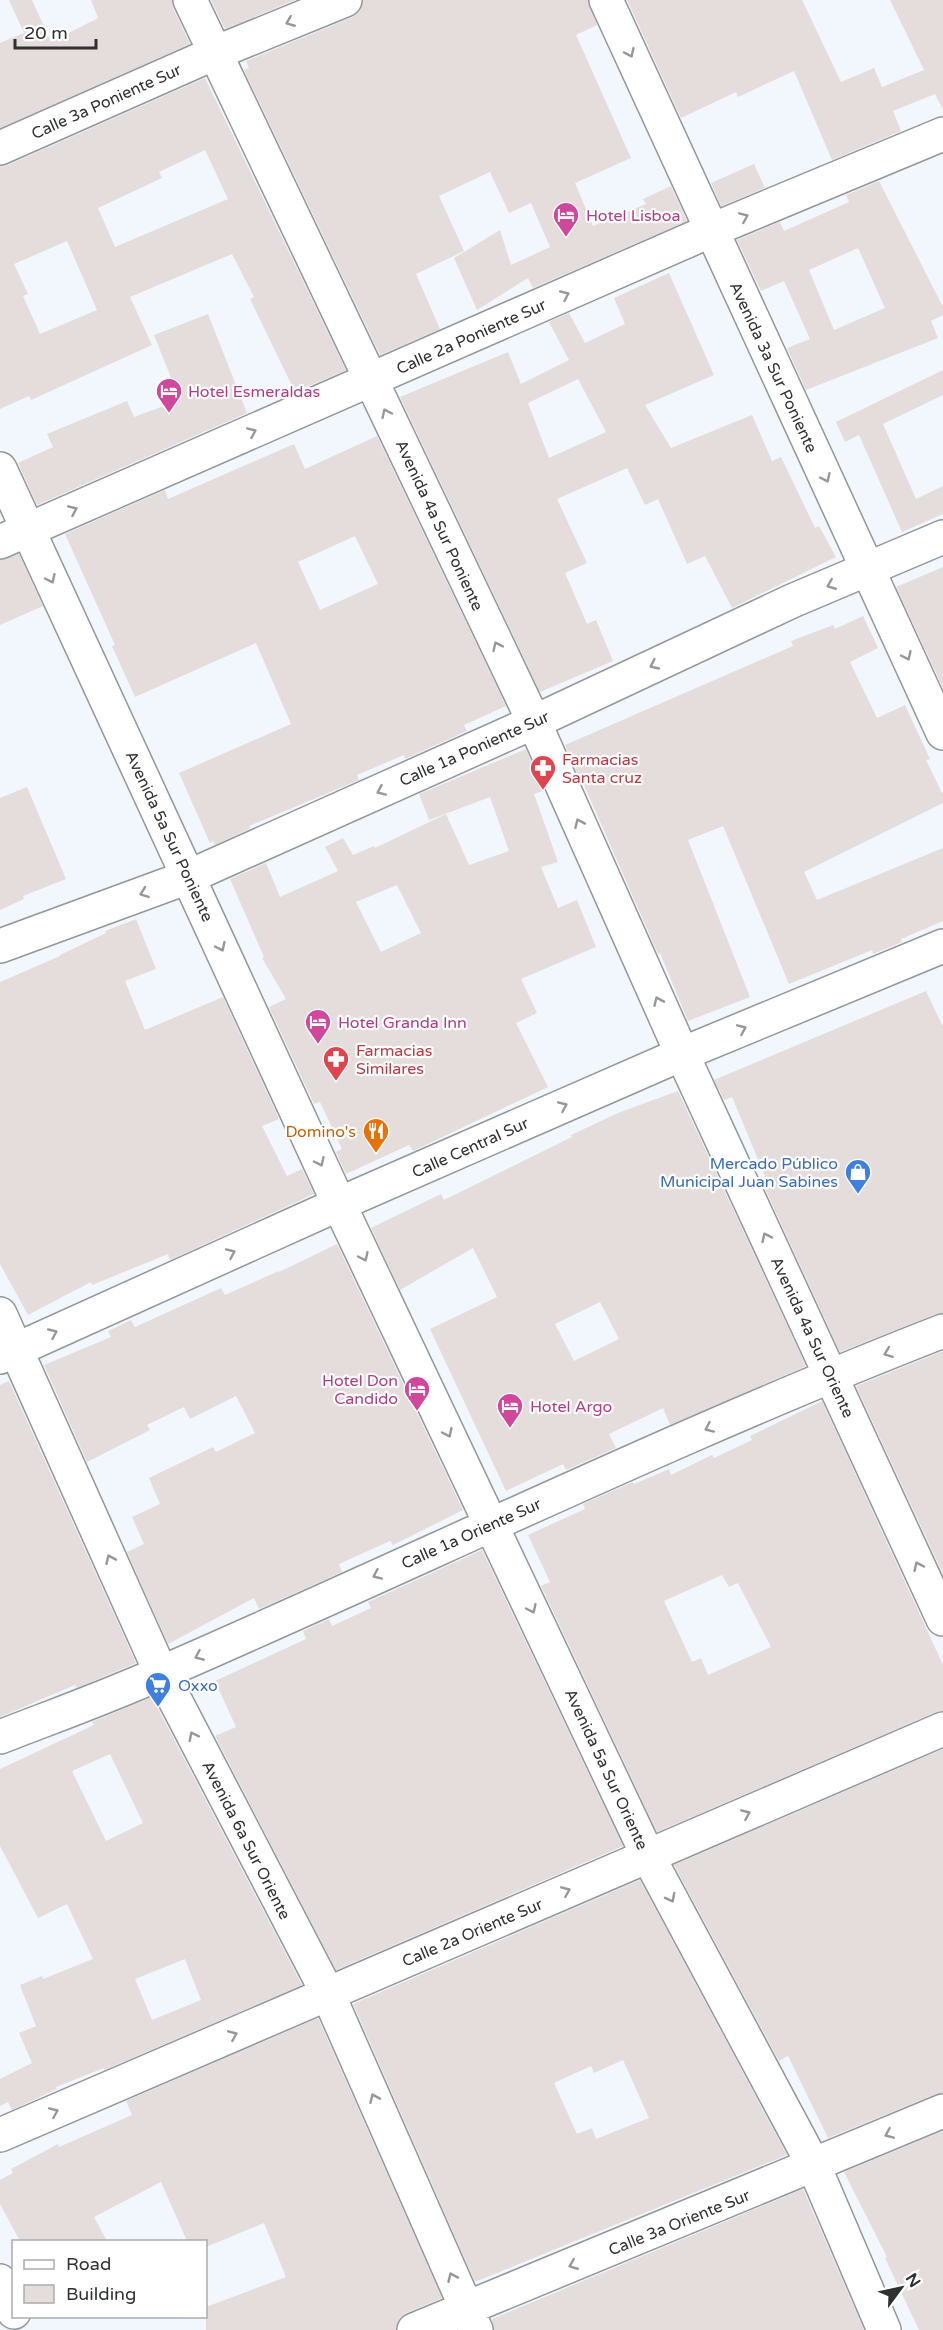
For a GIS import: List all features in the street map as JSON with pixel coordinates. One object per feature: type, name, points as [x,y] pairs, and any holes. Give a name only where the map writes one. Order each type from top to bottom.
[{"type":"street","name":"Avenida 4a Sur Poniente","points":[[190,0],[534,722],[682,1054]]},
{"type":"street","name":"Calle 3a Poniente Sur","points":[[0,148],[215,53],[345,0]]},
{"type":"street","name":"Avenida 3a Sur Poniente","points":[[606,0],[943,733]]},
{"type":"street","name":"Calle 2a Poniente Sur","points":[[14,536],[712,230],[943,134]]},
{"type":"street","name":"Avenida 5a Sur Poniente","points":[[0,469],[14,536],[188,877],[339,1204]]},
{"type":"street","name":"Calle 1a Poniente Sur","points":[[0,946],[188,877],[534,722],[782,605],[943,537]]},
{"type":"street","name":"Calle Central Sur","points":[[8,1354],[339,1204],[682,1054],[943,946]]},
{"type":"street","name":"Avenida 4a Sur Oriente","points":[[682,1054],[943,1619]]},
{"type":"street","name":"Avenida 5a Sur Oriente","points":[[339,1204],[648,1856],[814,2166],[884,2330]]},
{"type":"street","name":"Avenida 6a Sur Oriente","points":[[0,1314],[8,1354],[161,1673],[328,1994],[471,2320]]},
{"type":"street","name":"Calle 1a Oriente Sur","points":[[0,1737],[161,1673],[491,1524],[830,1375],[943,1331]]},
{"type":"street","name":"Calle 2a Oriente Sur","points":[[0,2135],[943,1729]]},
{"type":"street","name":"Calle 3a Oriente Sur","points":[[414,2330],[471,2320],[814,2166],[943,2111]]},
{"type":"street","points":[[0,2281],[12,2309]]},
{"type":"building","points":[[9,0],[32,0],[51,42],[98,18],[91,0],[172,0],[173,8],[190,44],[0,128],[0,43],[24,33]]},
{"type":"building","points":[[211,0],[295,0],[225,29]]},
{"type":"building","points":[[363,0],[588,0],[597,25],[576,35],[631,158],[575,183],[593,226],[646,204],[643,199],[671,186],[687,221],[533,288],[528,278],[477,310],[454,258],[500,230],[511,265],[550,247],[531,203],[509,213],[490,172],[439,196],[464,251],[416,274],[440,329],[380,355],[244,70],[249,68],[246,61],[353,17],[360,11]]},
{"type":"building","points":[[627,0],[802,0],[841,82],[874,68],[882,87],[924,70],[890,0],[943,0],[943,110],[935,94],[893,111],[901,131],[832,160],[794,71],[738,97],[736,92],[681,118]]},
{"type":"building","points":[[205,78],[346,370],[295,392],[250,299],[254,297],[232,254],[130,297],[152,345],[31,400],[29,396],[0,409],[0,166],[8,165]],"holes":[[[205,150],[228,199],[115,247],[98,208],[162,178],[159,172]],[[67,241],[97,310],[40,334],[23,296],[28,294],[14,264]]]},
{"type":"building","points":[[754,164],[765,188],[721,206],[711,183]]},
{"type":"building","points":[[879,181],[943,307],[943,315],[931,321],[938,338],[806,390],[787,348],[810,339],[784,281],[761,291],[737,240],[780,222],[784,231],[849,202],[846,195]],"holes":[[[858,248],[885,308],[834,330],[809,270]]]},
{"type":"building","points":[[669,273],[714,375],[645,405],[671,448],[752,415],[772,461],[781,457],[815,528],[819,526],[836,557],[732,608],[705,556],[687,564],[658,499],[645,505],[627,468],[557,499],[587,563],[565,573],[587,624],[596,620],[613,661],[540,692],[400,397],[508,352],[521,384],[569,360],[549,322],[569,313],[585,343],[625,324],[614,298]],"holes":[[[578,379],[606,432],[549,458],[528,403]]]},
{"type":"building","points":[[208,314],[247,413],[37,505],[18,463],[53,447],[47,434],[127,401],[134,417],[180,400],[154,335]]},
{"type":"building","points":[[943,370],[943,395],[883,424],[916,499],[943,486],[943,514],[902,532],[859,435],[845,442],[836,422]]},
{"type":"building","points":[[377,436],[506,706],[464,725],[467,731],[405,759],[404,755],[357,775],[359,780],[249,826],[251,828],[215,845],[213,841],[210,843],[179,773],[291,724],[256,643],[135,697],[112,646],[115,645],[65,534],[165,490],[168,499],[294,444],[305,469]],"holes":[[[355,536],[378,584],[320,610],[298,562]]]},
{"type":"building","points":[[19,554],[43,606],[0,625],[0,560]]},
{"type":"building","points":[[943,567],[943,688],[896,587]]},
{"type":"building","points":[[863,616],[878,648],[850,662],[877,718],[905,705],[930,759],[926,760],[943,795],[943,803],[804,872],[817,900],[943,848],[943,921],[873,954],[872,950],[789,984],[723,826],[688,840],[750,997],[688,1021],[660,953],[658,954],[565,745],[793,646],[791,641],[833,625],[835,629]]},
{"type":"building","points":[[526,749],[544,790],[534,794],[558,862],[541,867],[558,908],[577,900],[596,947],[521,979],[537,1013],[516,1023],[548,1087],[413,1151],[409,1145],[346,1174],[336,1152],[342,1149],[320,1102],[314,1104],[269,1007],[286,999],[262,958],[264,957],[230,879],[266,863],[280,897],[338,871],[325,847],[343,838],[353,855],[374,846],[375,848],[446,814],[469,865],[509,851],[490,797],[429,820],[419,794]],"holes":[[[397,885],[421,933],[381,952],[356,902]]]},
{"type":"building","points":[[27,787],[66,879],[23,896],[24,899],[0,910],[0,798]]},
{"type":"building","points":[[136,919],[156,969],[125,981],[145,1030],[223,997],[279,1119],[262,1126],[287,1176],[302,1169],[314,1194],[170,1260],[168,1254],[92,1285],[91,1282],[28,1315],[0,1264],[0,982],[60,956],[106,933],[105,931]]},
{"type":"building","name":"Mercado Público Municipal Juan Sabines","points":[[926,991],[943,1027],[943,1313],[840,1352],[760,1178],[765,1176],[732,1097],[724,1100],[714,1080]]},
{"type":"building","points":[[678,1091],[806,1366],[670,1425],[663,1408],[609,1434],[616,1448],[566,1470],[563,1464],[506,1491],[430,1329],[497,1297],[473,1248],[400,1290],[371,1228],[441,1194],[444,1200],[618,1113]],"holes":[[[600,1302],[619,1339],[574,1361],[555,1324]]]},
{"type":"building","points":[[337,1244],[463,1510],[393,1545],[390,1541],[339,1564],[342,1572],[259,1609],[254,1598],[168,1644],[127,1552],[144,1544],[132,1517],[160,1504],[149,1478],[213,1447],[216,1452],[255,1433],[236,1396],[190,1419],[184,1407],[147,1425],[150,1430],[87,1462],[44,1365],[111,1337],[108,1331],[131,1320],[135,1327],[221,1288],[225,1295]]},
{"type":"building","points":[[943,1351],[943,1574],[856,1386]]},
{"type":"building","points":[[9,1381],[136,1663],[77,1688],[75,1685],[0,1717],[0,1385]]},
{"type":"building","points":[[822,1401],[943,1665],[943,1711],[936,1712],[657,1832],[541,1586],[550,1582],[528,1535],[585,1509],[583,1504],[669,1469],[671,1475],[712,1455],[714,1458],[752,1440],[750,1436]],"holes":[[[722,1575],[729,1587],[738,1583],[771,1647],[708,1675],[701,1658],[692,1662],[664,1601]]]},
{"type":"building","points":[[482,1550],[623,1846],[336,1970],[215,1736],[236,1727],[215,1681],[306,1639],[303,1631],[329,1619],[332,1626],[371,1608],[368,1602]]},
{"type":"building","points":[[152,1697],[302,1985],[104,2070],[104,2068],[56,2087],[57,2089],[12,2110],[8,2102],[0,2106],[0,2079],[32,2063],[19,2033],[36,2026],[20,1985],[42,1976],[43,1979],[93,1959],[67,1904],[38,1918],[0,1846],[0,1769],[94,1725],[92,1722]],"holes":[[[110,1754],[143,1823],[106,1841],[72,1771]],[[185,1959],[201,2000],[152,2020],[135,1979]]]},
{"type":"building","points":[[943,1749],[943,2093],[828,2138],[788,2056],[779,2061],[674,1865]]},
{"type":"building","points":[[640,1880],[787,2155],[475,2282],[353,2004]],"holes":[[[623,2060],[649,2118],[596,2139],[592,2128],[577,2134],[554,2083],[591,2066],[594,2073]]]},
{"type":"building","points":[[318,2018],[442,2298],[406,2313],[399,2319],[396,2330],[206,2330],[207,2307],[286,2277],[264,2223],[207,2247],[207,2240],[187,2240],[161,2182],[94,2217],[106,2240],[19,2240],[0,2204],[0,2180],[13,2173],[11,2169],[58,2144],[59,2147],[132,2115],[126,2101]]},
{"type":"building","points":[[943,2131],[943,2330],[919,2330],[885,2258],[887,2257],[844,2172]]},
{"type":"building","points":[[803,2189],[864,2330],[494,2330],[492,2319]]},
{"type":"place","name":"Hotel Lisboa","points":[[566,238]]},
{"type":"place","name":"Hotel Esmeraldas","points":[[169,414]]},
{"type":"place","name":"Farmacias Santa cruz","points":[[543,791]]},
{"type":"place","name":"Hotel Granda Inn","points":[[318,1045]]},
{"type":"place","name":"Farmacias Similares","points":[[336,1082]]},
{"type":"place","name":"Domino's","points":[[376,1154]]},
{"type":"place","name":"Mercado Público Municipal Juan Sabines","points":[[858,1195]]},
{"type":"place","name":"Hotel Don Candido","points":[[417,1412]]},
{"type":"place","name":"Hotel Argo","points":[[510,1429]]},
{"type":"place","name":"Oxxo","points":[[158,1708]]}]
